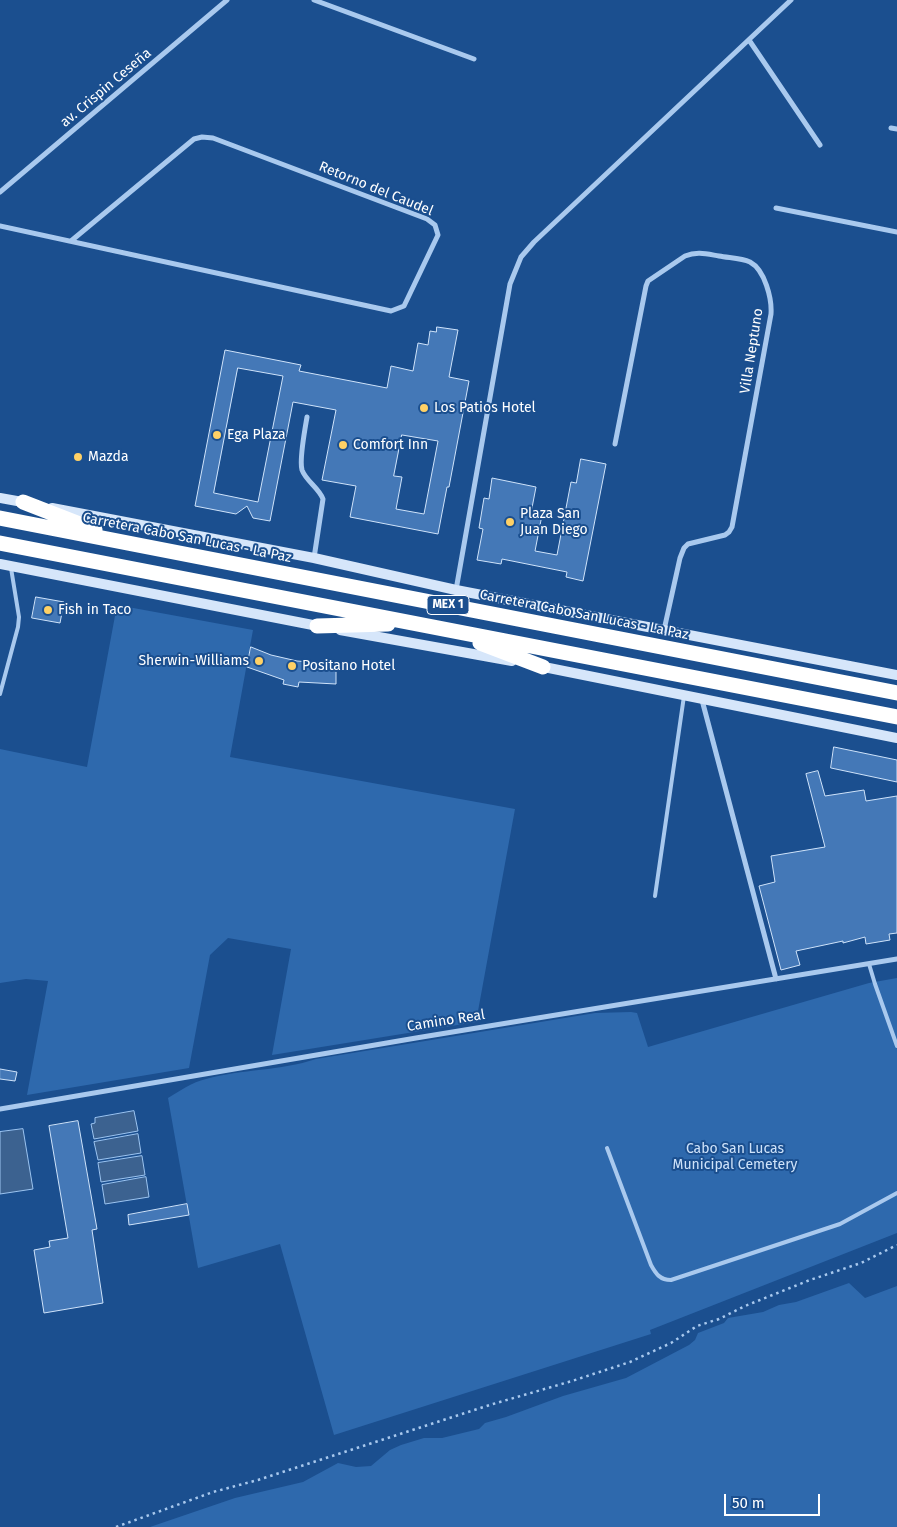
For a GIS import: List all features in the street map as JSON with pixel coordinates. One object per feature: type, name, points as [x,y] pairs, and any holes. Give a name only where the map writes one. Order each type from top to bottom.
[{"type":"highway","points":[[23,502],[134,545]]},
{"type":"highway","name":"Carretera Cabo San Lucas - La Paz","points":[[0,518],[897,693]]},
{"type":"highway","name":"MEX 1","points":[[0,543],[897,717]]},
{"type":"highway","points":[[317,626],[417,624]]},
{"type":"highway","points":[[442,628],[543,667]]},
{"type":"main road","points":[[0,498],[314,558],[456,590],[897,675]]},
{"type":"main road","points":[[5,565],[317,626],[543,667],[897,738]]},
{"type":"street","name":"av. Crispin Ceseña","points":[[0,192],[226,0]]},
{"type":"street","points":[[314,0],[474,60]]},
{"type":"street","points":[[456,590],[510,284],[521,257],[534,242],[791,0]]},
{"type":"street","points":[[749,40],[820,145]]},
{"type":"street","name":"Retorno del Caudel","points":[[0,226],[391,311],[404,306],[438,234],[435,225],[427,219],[213,138],[202,137],[194,139],[71,241]]},
{"type":"street","points":[[776,208],[897,232]]},
{"type":"street","name":"Villa Neptuno","points":[[615,444],[648,281],[692,253],[745,260],[752,264],[768,288],[771,314],[732,527],[725,535],[692,543],[684,548],[680,558],[664,630]]},
{"type":"street","points":[[307,417],[301,462],[302,471],[321,493],[323,499],[314,558]]},
{"type":"street","points":[[702,700],[776,979]]},
{"type":"street","name":"Camino Real","points":[[0,1109],[435,1034],[897,960]]},
{"type":"lane","points":[[0,694],[19,617],[5,565]]},
{"type":"lane","points":[[655,896],[684,696]]},
{"type":"lane","points":[[869,964],[897,1046]]},
{"type":"lane","points":[[607,1148],[651,1265],[664,1280],[671,1280],[840,1224],[897,1193]]},
{"type":"path","points":[[116,1527],[213,1492],[258,1480],[493,1404],[572,1382],[630,1362],[671,1343],[697,1326],[719,1319],[740,1308],[810,1280],[861,1263],[897,1245]]},
{"type":"green space","points":[[117,605],[253,630],[230,757],[515,809],[476,1022],[272,1055],[291,949],[228,938],[210,955],[189,1068],[27,1095],[48,981],[26,979],[0,983],[0,749],[87,767]]},
{"type":"green space","name":"Cabo San Lucas Municipal Cemetery","points":[[897,978],[897,1233],[650,1330],[651,1334],[334,1435],[280,1244],[198,1268],[168,1098],[196,1082],[233,1073],[289,1066],[316,1059],[595,1013],[637,1013],[648,1047],[869,983]]},
{"type":"green space","points":[[849,1283],[865,1298],[897,1286],[897,1527],[150,1527],[235,1498],[303,1482],[338,1463],[356,1467],[371,1466],[390,1450],[401,1445],[424,1438],[442,1438],[479,1429],[485,1423],[563,1396],[626,1378],[689,1345],[695,1340],[698,1333],[724,1323],[728,1318],[763,1312],[779,1305],[796,1302]]},
{"type":"shaded area","points":[[134,1111],[138,1131],[94,1139],[91,1124],[95,1123],[95,1118]]},
{"type":"shaded area","points":[[23,1129],[33,1189],[0,1194],[0,1132]]},
{"type":"shaded area","points":[[138,1134],[141,1153],[98,1160],[94,1142]]},
{"type":"shaded area","points":[[142,1156],[145,1175],[101,1182],[98,1163]]},
{"type":"shaded area","points":[[146,1177],[149,1197],[105,1204],[102,1185]]},
{"type":"building","points":[[437,327],[458,330],[449,377],[469,381],[438,534],[350,517],[356,486],[322,480],[336,410],[293,402],[270,521],[253,518],[247,506],[236,514],[195,506],[225,350],[301,365],[299,371],[387,388],[391,366],[413,371],[418,343],[428,345],[430,331],[436,332]],"holes":[[[238,368],[283,376],[258,502],[214,493]],[[402,435],[438,441],[424,514],[396,509],[402,477],[394,476]]]},
{"type":"building","name":"Plaza San Juan Diego","points":[[581,459],[606,464],[583,581],[566,577],[567,572],[502,559],[501,564],[477,560],[483,529],[479,528],[484,498],[489,499],[492,478],[536,487],[531,513],[542,515],[535,551],[557,555],[571,482],[576,483]]},
{"type":"building","name":"Fish in Taco","points":[[36,597],[64,602],[60,623],[32,618]]},
{"type":"building","name":"Positano Hotel","points":[[251,647],[271,655],[297,661],[336,664],[336,684],[299,682],[298,687],[283,684],[284,680],[247,667]]},
{"type":"building","points":[[834,747],[897,760],[897,782],[831,768]]},
{"type":"building","points":[[818,771],[825,796],[864,790],[866,801],[897,796],[897,933],[889,934],[890,940],[866,944],[865,937],[843,943],[843,941],[796,951],[800,965],[781,970],[759,886],[775,882],[771,856],[825,847],[806,774]]},
{"type":"building","points":[[0,1069],[17,1072],[15,1081],[0,1079]]},
{"type":"building","points":[[78,1121],[97,1229],[92,1230],[103,1303],[44,1313],[34,1250],[50,1247],[49,1241],[68,1238],[49,1126]]},
{"type":"building","points":[[187,1204],[189,1215],[129,1225],[128,1215]]},
{"type":"place","name":"Los Patios Hotel","points":[[424,408]]},
{"type":"place","name":"Ega Plaza","points":[[217,435]]},
{"type":"place","name":"Comfort Inn","points":[[343,445]]},
{"type":"place","name":"Mazda","points":[[78,457]]},
{"type":"place","name":"Plaza San Juan Diego","points":[[510,522]]},
{"type":"place","name":"Fish in Taco","points":[[48,610]]},
{"type":"place","name":"Sherwin-Williams","points":[[259,661]]},
{"type":"place","name":"Positano Hotel","points":[[292,666]]}]
